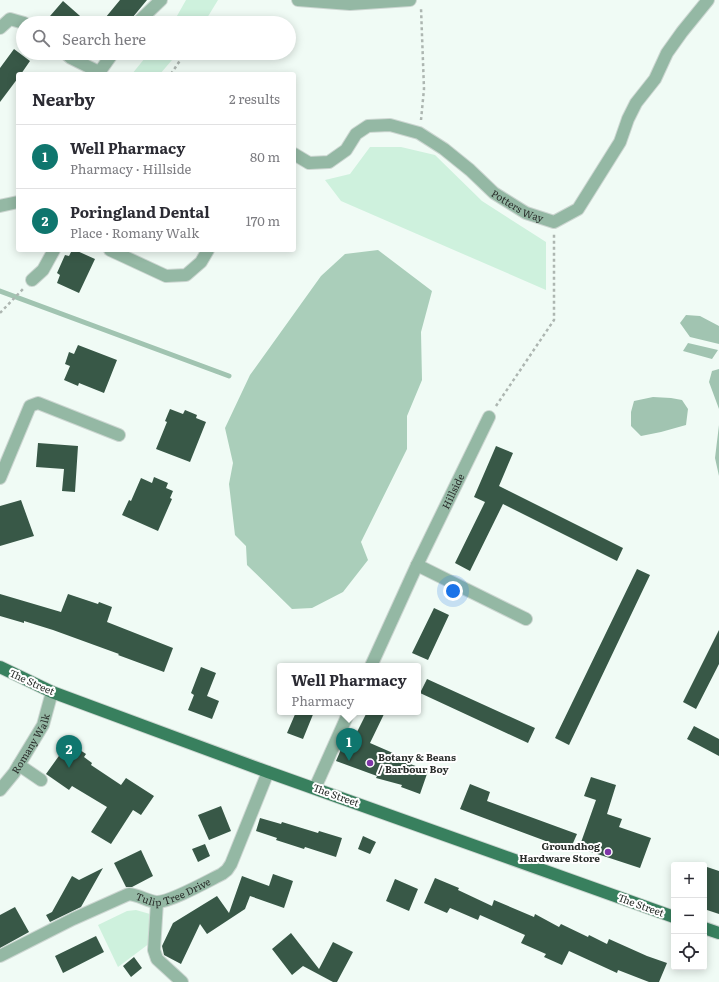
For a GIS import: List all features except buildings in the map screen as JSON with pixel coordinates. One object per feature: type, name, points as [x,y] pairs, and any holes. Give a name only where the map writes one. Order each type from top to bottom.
[{"type":"main road","name":"The Street","points":[[0,667],[52,692],[268,772],[671,916]]},
{"type":"main road","points":[[707,929],[719,933]]},
{"type":"street","points":[[144,16],[161,0]]},
{"type":"street","points":[[298,0],[350,4],[410,0]]},
{"type":"street","name":"Potters Way","points":[[296,155],[309,163],[329,162],[346,150],[356,134],[368,126],[390,125],[419,133],[444,149],[470,170],[494,193],[526,213],[554,222],[578,209],[620,142],[636,103],[656,79],[667,53],[708,0]]},
{"type":"street","points":[[0,28],[10,20],[16,21]]},
{"type":"street","points":[[75,60],[97,72]]},
{"type":"street","points":[[100,72],[108,60]]},
{"type":"street","points":[[0,206],[16,202]]},
{"type":"street","points":[[32,280],[43,270],[53,252]]},
{"type":"street","points":[[114,252],[166,276],[186,275],[201,262],[207,252]]},
{"type":"street","points":[[0,478],[30,406],[38,402],[118,435]]},
{"type":"street","name":"Hillside","points":[[372,663],[417,565],[489,417]]},
{"type":"street","points":[[417,565],[526,619]]},
{"type":"street","name":"Romany Walk","points":[[0,790],[19,765],[43,725],[52,692]]},
{"type":"street","points":[[315,788],[349,715]]},
{"type":"street","points":[[19,765],[40,780]]},
{"type":"street","name":"Tulip Tree Drive","points":[[0,956],[73,919],[129,894],[137,895],[157,902],[167,900],[222,874],[231,864],[268,772]]},
{"type":"street","points":[[157,902],[154,950],[158,959],[182,982]]},
{"type":"path","points":[[419,133],[424,89],[421,7]]},
{"type":"path","points":[[172,72],[180,60]]},
{"type":"path","points":[[489,417],[554,320],[554,222]]},
{"type":"path","points":[[0,313],[32,280]]},
{"type":"shaded area","points":[[186,0],[218,0],[208,16],[177,16]]},
{"type":"shaded area","points":[[143,60],[172,60],[162,72],[134,72]]},
{"type":"shaded area","points":[[370,147],[401,147],[435,155],[482,201],[546,242],[546,290],[341,201],[325,180],[350,174]]},
{"type":"shaded area","points":[[378,250],[432,291],[421,332],[422,380],[407,416],[407,449],[361,542],[368,560],[343,592],[312,608],[292,609],[247,565],[246,546],[235,535],[229,484],[233,463],[225,428],[250,375],[321,276],[345,254]]},
{"type":"shaded area","points":[[686,315],[700,316],[719,326],[719,344],[690,337],[680,323]]},
{"type":"shaded area","points":[[688,343],[718,350],[712,359],[683,351]]},
{"type":"shaded area","points":[[719,369],[719,409],[709,382],[712,371]]},
{"type":"shaded area","points":[[653,397],[682,400],[688,409],[686,425],[641,436],[631,426],[631,412],[634,401]]},
{"type":"shaded area","points":[[719,425],[719,476],[715,458]]},
{"type":"shaded area","points":[[136,910],[150,914],[150,943],[118,967],[98,925],[127,911]]},
{"type":"waterway","points":[[0,291],[229,376]]},
{"type":"place","name":"Well Pharmacy","points":[[349,761]]},
{"type":"place","name":"Botany & Beans / Barbour Boy","points":[[370,763]]},
{"type":"place","name":"Poringland Dental","points":[[69,768]]},
{"type":"place","name":"Groundhog Hardware Store","points":[[608,852]]}]
